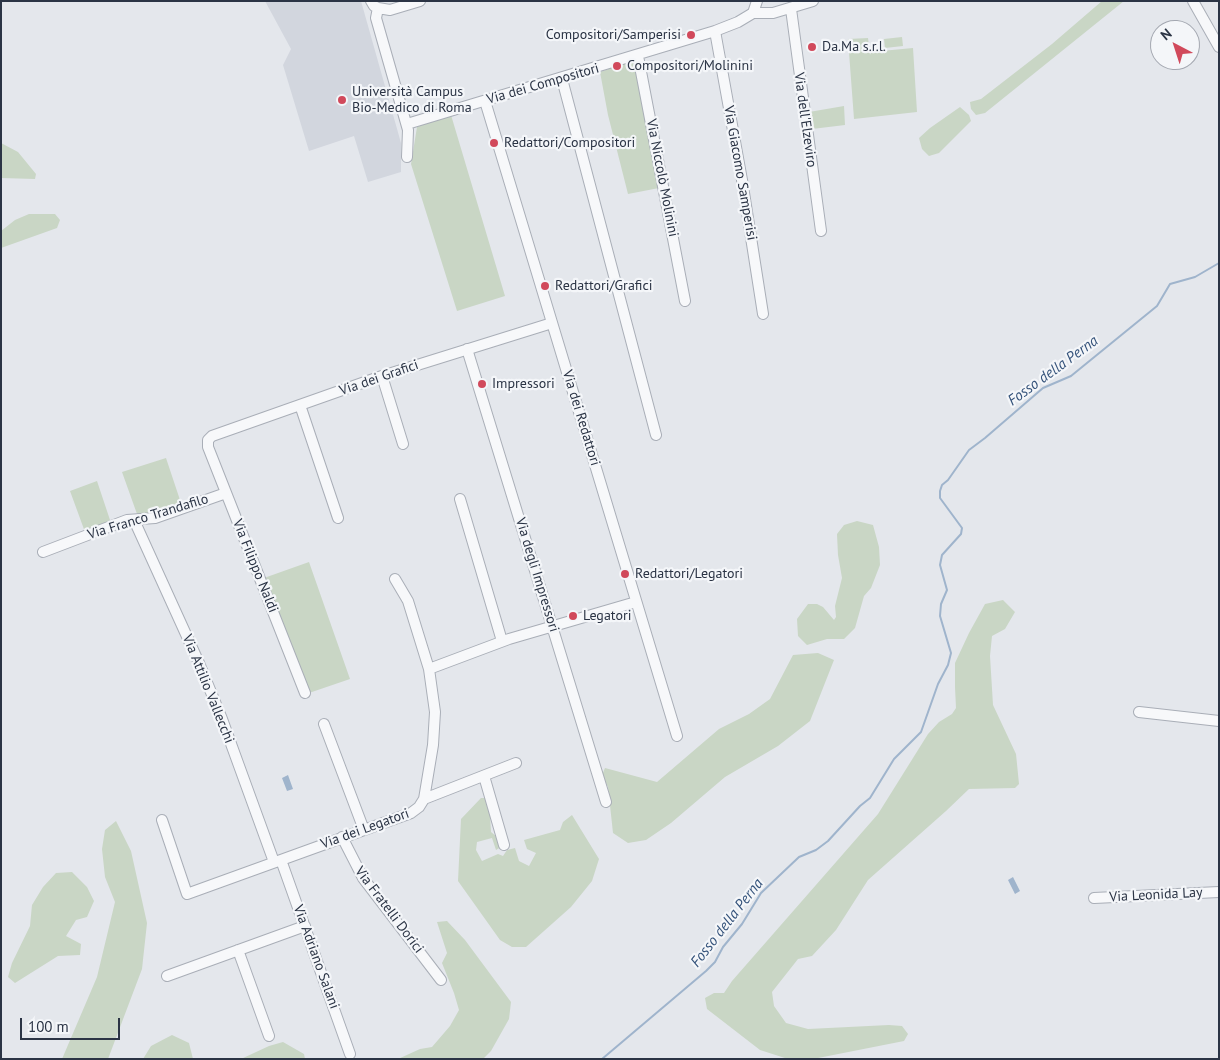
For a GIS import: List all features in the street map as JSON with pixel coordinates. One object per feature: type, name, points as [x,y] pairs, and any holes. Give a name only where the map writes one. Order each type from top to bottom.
[{"type":"street","points":[[406,158],[409,138],[407,124],[376,18],[374,5],[390,10],[420,1]]},
{"type":"street","points":[[753,13],[757,1]]},
{"type":"street","name":"Via dei Compositori","points":[[407,124],[715,32],[753,13],[770,14],[813,1]]},
{"type":"street","points":[[1193,1],[1219,47]]},
{"type":"street","name":"Via dell'Elzeviro","points":[[791,9],[821,231]]},
{"type":"street","name":"Via Giacomo Samperisi","points":[[715,32],[742,180],[763,314]]},
{"type":"street","name":"Via Niccolò Molinini","points":[[638,56],[685,301]]},
{"type":"street","points":[[562,79],[656,435]]},
{"type":"street","name":"Via dei Redattori","points":[[485,101],[677,736]]},
{"type":"street","name":"Via dei Grafici","points":[[208,440],[212,436],[382,376],[552,323]]},
{"type":"street","name":"Via degli Impressori","points":[[467,349],[606,802]]},
{"type":"street","points":[[382,376],[404,444]]},
{"type":"street","points":[[300,405],[338,518]]},
{"type":"street","name":"Via Filippo Naldi","points":[[208,440],[208,447],[305,692]]},
{"type":"street","name":"Via Franco Trandafilo","points":[[43,552],[126,521],[155,518],[226,493]]},
{"type":"street","points":[[460,499],[502,641]]},
{"type":"street","name":"Via Attilio Vallecchi","points":[[134,520],[199,663],[277,861]]},
{"type":"street","name":"Via dei Legatori","points":[[162,820],[187,894],[411,813],[419,807],[424,799],[434,727],[434,703],[429,669],[408,600],[395,578]]},
{"type":"street","points":[[429,669],[502,641],[636,602]]},
{"type":"street","points":[[1139,712],[1219,721]]},
{"type":"street","points":[[324,724],[364,830]]},
{"type":"street","points":[[424,799],[516,763]]},
{"type":"street","points":[[484,776],[504,845]]},
{"type":"street","name":"Via Fratelli Dorici","points":[[342,838],[363,878],[441,980]]},
{"type":"street","name":"Via Adriano Salani","points":[[277,861],[305,926],[350,1054]]},
{"type":"street","name":"Via Leonida Lay","points":[[1094,898],[1219,892]]},
{"type":"street","points":[[167,976],[305,926]]},
{"type":"street","points":[[238,950],[269,1036]]},
{"type":"shaded area","name":"Università Campus Bio-Medico di Roma","points":[[265,1],[361,1],[401,143],[401,172],[368,182],[354,136],[309,151],[283,65],[291,49]]},
{"type":"green space","points":[[1102,1],[1124,1],[985,113],[976,115],[971,109],[970,102],[981,99],[1052,44]]},
{"type":"green space","points":[[902,37],[903,46],[885,48],[884,39]]},
{"type":"green space","points":[[868,38],[870,55],[871,52],[913,48],[917,112],[854,119],[848,39]]},
{"type":"green space","points":[[632,61],[636,65],[659,188],[628,194],[608,115],[600,72]]},
{"type":"green space","points":[[844,106],[845,125],[812,129],[809,112]]},
{"type":"green space","points":[[960,107],[969,115],[971,121],[939,153],[929,156],[922,149],[919,138]]},
{"type":"green space","points":[[451,115],[505,296],[457,311],[411,164],[417,127]]},
{"type":"green space","points":[[1,143],[18,152],[36,174],[35,179],[1,178]]},
{"type":"green space","points":[[29,214],[55,214],[60,220],[57,228],[1,248],[1,231],[15,220]]},
{"type":"green space","points":[[166,458],[180,505],[141,517],[137,514],[122,472]]},
{"type":"green space","points":[[97,481],[111,523],[85,532],[70,491]]},
{"type":"green space","points":[[857,521],[873,525],[879,547],[880,565],[871,588],[864,596],[855,628],[844,639],[827,639],[807,645],[798,636],[797,619],[808,604],[817,604],[823,607],[834,620],[836,617],[835,606],[842,578],[837,534],[844,525]]},
{"type":"green space","points":[[309,562],[350,679],[309,693],[264,578]]},
{"type":"green space","points":[[1003,600],[1015,612],[1005,629],[992,636],[990,656],[993,705],[1016,754],[1019,784],[1015,788],[969,789],[868,880],[836,930],[812,956],[798,959],[772,992],[774,1006],[786,1023],[808,1029],[902,1026],[908,1034],[904,1041],[813,1059],[788,1059],[760,1050],[707,1009],[705,998],[714,993],[724,993],[732,981],[878,814],[928,734],[939,722],[952,714],[956,708],[955,663],[985,604]]},
{"type":"green space","points":[[818,653],[834,660],[810,721],[778,746],[725,777],[671,823],[646,840],[628,843],[613,833],[608,787],[602,775],[605,768],[657,782],[719,729],[749,714],[770,699],[793,655]]},
{"type":"green space","points":[[481,798],[489,798],[491,832],[497,837],[501,847],[496,850],[492,838],[477,842],[476,850],[482,861],[498,854],[503,856],[507,850],[515,848],[519,861],[529,866],[536,853],[527,849],[524,840],[560,830],[563,822],[572,815],[599,859],[592,881],[571,907],[526,947],[512,947],[500,940],[458,881],[461,819]]},
{"type":"green space","points":[[116,821],[131,851],[147,923],[142,969],[108,1059],[62,1059],[97,977],[115,902],[105,877],[102,849],[105,830]]},
{"type":"green space","points":[[72,872],[87,887],[94,901],[87,917],[76,920],[66,936],[81,944],[80,955],[58,956],[15,983],[8,977],[12,963],[30,926],[32,905],[43,887],[56,873]]},
{"type":"green space","points":[[447,921],[465,940],[511,1002],[509,1019],[491,1051],[483,1059],[398,1059],[420,1049],[432,1047],[450,1026],[459,1010],[442,963],[447,953],[437,922]]},
{"type":"green space","points":[[172,1035],[189,1043],[193,1059],[143,1059],[151,1046]]},
{"type":"green space","points":[[283,1042],[304,1054],[305,1059],[241,1059],[269,1046]]},
{"type":"water","points":[[288,775],[293,789],[287,791],[282,778]]},
{"type":"water","points":[[1013,877],[1020,891],[1015,894],[1008,880]]},
{"type":"waterway","name":"Fosso della Perna","points":[[602,1059],[715,962],[723,947],[742,924],[761,893],[799,857],[816,850],[828,841],[860,806],[870,798],[894,759],[921,732],[951,653],[940,616],[941,604],[947,590],[940,565],[942,555],[961,534],[962,528],[940,498],[940,491],[942,485],[948,480],[969,450],[1043,388],[1071,376],[1157,306],[1170,284],[1195,277],[1219,263]]},
{"type":"place","name":"Compositori/Samperisi","points":[[691,35]]},
{"type":"place","name":"Da.Ma s.r.l.","points":[[812,47]]},
{"type":"place","name":"Compositori/Molinini","points":[[617,66]]},
{"type":"place","name":"Università Campus Bio-Medico di Roma","points":[[342,100]]},
{"type":"place","name":"Redattori/Compositori","points":[[494,143]]},
{"type":"place","name":"Redattori/Grafici","points":[[545,286]]},
{"type":"place","name":"Impressori","points":[[482,384]]},
{"type":"place","name":"Redattori/Legatori","points":[[625,574]]},
{"type":"place","name":"Legatori","points":[[573,616]]}]
